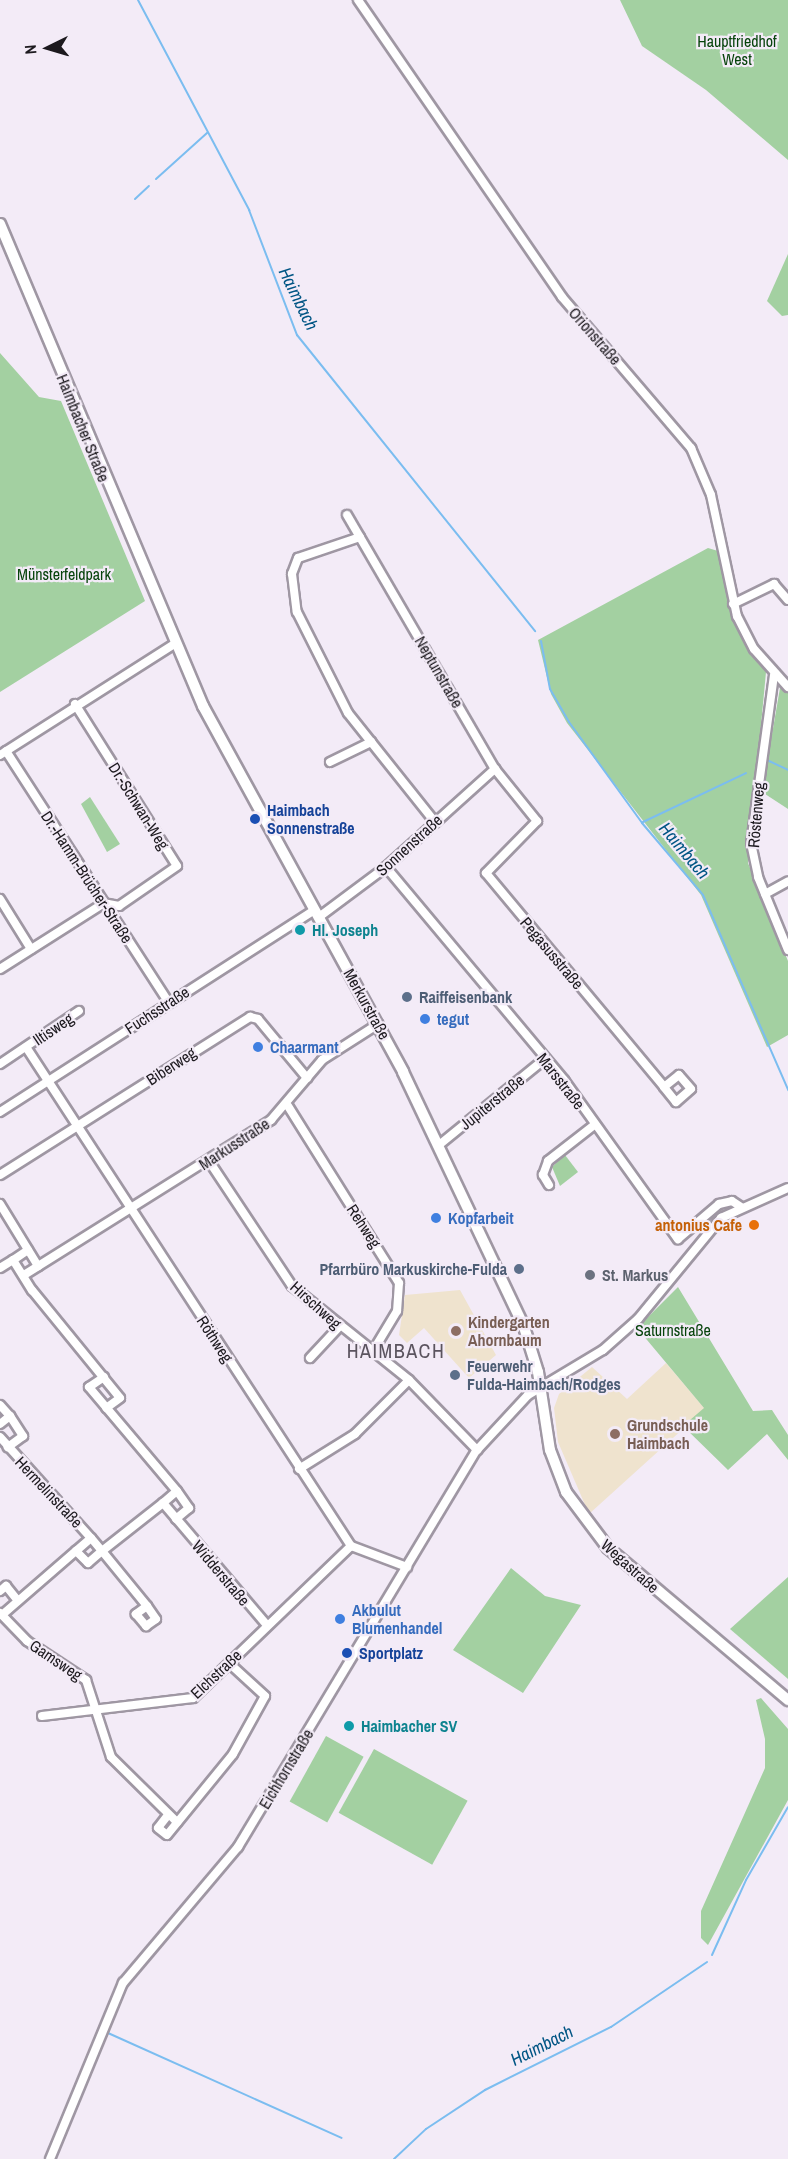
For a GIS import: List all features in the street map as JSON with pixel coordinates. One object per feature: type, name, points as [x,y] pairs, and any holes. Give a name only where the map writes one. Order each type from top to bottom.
[{"type":"main road","name":"Haimbacher Straße","points":[[0,225],[169,632]]},
{"type":"main road","name":"Merkurstraße","points":[[169,632],[317,914],[378,1024],[439,1145],[524,1327],[540,1388]]},
{"type":"main road","name":"Wegastraße","points":[[540,1388],[554,1464],[585,1522],[623,1562],[788,1700]]},
{"type":"street","name":"Orionstraße","points":[[358,0],[562,297],[691,448],[711,495],[733,604],[754,649],[774,675],[788,687]]},
{"type":"street","name":"Neptunstraße","points":[[347,515],[495,769],[538,825]]},
{"type":"street","points":[[360,537],[298,558],[292,590],[325,677],[371,742],[435,822]]},
{"type":"street","points":[[733,604],[774,584],[788,600]]},
{"type":"street","points":[[3,753],[75,704],[174,644]]},
{"type":"street","name":"Röstenweg","points":[[774,675],[752,843],[765,894],[788,950]]},
{"type":"street","name":"Dr.-Schwan-Weg","points":[[75,704],[177,866],[119,906],[104,903]]},
{"type":"street","points":[[330,762],[371,742]]},
{"type":"street","name":"Dr.-Hamm-Brücher-Straße","points":[[3,753],[169,1003]]},
{"type":"street","name":"Sonnenstraße","points":[[317,914],[386,867],[495,769]]},
{"type":"street","name":"Pegasusstraße","points":[[538,825],[486,873],[664,1087]]},
{"type":"street","name":"Marsstraße","points":[[386,867],[545,1059],[678,1239],[718,1204],[732,1201],[741,1207]]},
{"type":"street","points":[[765,894],[788,881]]},
{"type":"street","points":[[0,899],[31,948]]},
{"type":"street","points":[[0,969],[104,903]]},
{"type":"street","name":"Fuchsstraße","points":[[0,1112],[169,1003],[317,914]]},
{"type":"street","name":"Iltisweg","points":[[0,1064],[79,1011]]},
{"type":"street","name":"Biberweg","points":[[0,1175],[250,1017],[258,1019],[307,1078]]},
{"type":"street","name":"Markusstraße","points":[[38,1266],[209,1161],[288,1106],[307,1078],[330,1053],[378,1024]]},
{"type":"street","name":"Iltisweg","points":[[26,1047],[49,1079]]},
{"type":"street","name":"Jupiterstraße","points":[[439,1145],[545,1059]]},
{"type":"street","name":"Röthweg","points":[[49,1079],[299,1469],[351,1546]]},
{"type":"street","name":"Rehweg","points":[[288,1106],[399,1283],[397,1311],[373,1351]]},
{"type":"street","points":[[549,1185],[543,1175],[548,1161],[594,1125]]},
{"type":"street","name":"Hirschweg","points":[[209,1161],[292,1286],[339,1327],[409,1380],[477,1450]]},
{"type":"street","points":[[540,1388],[616,1339],[651,1305],[713,1226],[741,1207],[788,1188]]},
{"type":"street","points":[[0,1204],[38,1266],[24,1275]]},
{"type":"street","points":[[0,1268],[28,1250]]},
{"type":"street","points":[[14,1260],[120,1398],[106,1408]]},
{"type":"street","points":[[310,1358],[339,1327]]},
{"type":"street","points":[[104,1377],[89,1387],[189,1508],[176,1519]]},
{"type":"street","points":[[299,1469],[355,1434],[409,1380]]},
{"type":"street","name":"Eichhornstraße","points":[[50,2159],[120,1989],[238,1847],[477,1450],[521,1401],[540,1388]]},
{"type":"street","name":"Hermelinstraße","points":[[0,1405],[23,1436],[8,1447]]},
{"type":"street","points":[[0,1424],[10,1416]]},
{"type":"street","name":"Hermelinstraße","points":[[0,1437],[91,1538]]},
{"type":"street","points":[[76,1551],[88,1563],[177,1491]]},
{"type":"street","name":"Widderstraße","points":[[163,1503],[267,1625]]},
{"type":"street","points":[[91,1538],[147,1606]]},
{"type":"street","name":"Gamsweg","points":[[91,1538],[1,1614],[27,1641],[80,1672],[100,1710],[111,1757],[177,1822]]},
{"type":"street","points":[[351,1546],[407,1567]]},
{"type":"street","name":"Elchstraße","points":[[42,1716],[186,1701],[351,1546]]},
{"type":"street","points":[[2,1586],[18,1601]]},
{"type":"street","points":[[168,1815],[158,1828],[167,1835],[232,1754],[265,1696],[229,1663]]},
{"type":"shaded area","name":"Kindergarten Ahornbaum","points":[[460,1290],[496,1355],[469,1378],[424,1328],[407,1343],[399,1335],[405,1295]]},
{"type":"shaded area","name":"Grundschule Haimbach","points":[[666,1363],[705,1409],[589,1514],[558,1442],[554,1408],[559,1394],[592,1367],[627,1399]]},
{"type":"green space","name":"Hauptfriedhof West","points":[[620,0],[788,0],[788,160],[706,90],[642,46]]},
{"type":"green space","points":[[788,254],[788,315],[782,316],[767,301]]},
{"type":"green space","name":"Münsterfeldpark","points":[[0,353],[39,397],[61,401],[145,601],[0,692]]},
{"type":"green space","points":[[708,548],[718,551],[740,632],[766,672],[748,863],[788,961],[788,1035],[767,1047],[701,895],[567,723],[551,694],[538,640]]},
{"type":"green space","points":[[780,688],[788,691],[788,809],[762,792]]},
{"type":"green space","points":[[90,797],[120,844],[107,852],[81,804]]},
{"type":"green space","points":[[565,1155],[578,1172],[560,1186],[552,1167]]},
{"type":"green space","name":"Saturnstraße","points":[[678,1287],[753,1411],[772,1410],[788,1435],[788,1460],[767,1434],[728,1470],[683,1426],[704,1408],[637,1328]]},
{"type":"green space","points":[[511,1568],[545,1596],[581,1605],[523,1693],[453,1650]]},
{"type":"green space","points":[[788,1577],[788,1679],[730,1629]]},
{"type":"green space","points":[[761,1698],[788,1729],[788,1800],[708,1945],[701,1938],[701,1911],[765,1768],[765,1739],[756,1700]]},
{"type":"green space","points":[[326,1736],[364,1757],[327,1822],[290,1802]]},
{"type":"green space","points":[[374,1749],[468,1801],[432,1865],[339,1813]]},
{"type":"waterway","name":"Haimbach","points":[[138,0],[249,210],[297,335],[535,631]]},
{"type":"waterway","points":[[156,179],[207,133]]},
{"type":"waterway","points":[[135,199],[149,186]]},
{"type":"waterway","name":"Haimbach","points":[[541,641],[550,689],[569,722],[642,823],[703,895],[788,1090]]},
{"type":"waterway","points":[[769,761],[788,770]]},
{"type":"waterway","points":[[643,822],[746,773]]},
{"type":"waterway","name":"Haimbach","points":[[712,1955],[746,1880],[788,1807]]},
{"type":"waterway","name":"Haimbach","points":[[394,2159],[426,2129],[485,2090],[611,2027],[707,1962]]},
{"type":"waterway","points":[[108,2033],[342,2138]]},
{"type":"place","name":"Haimbach Sonnenstraße","points":[[255,819]]},
{"type":"place","name":"Hl. Joseph","points":[[300,930]]},
{"type":"place","name":"Raiffeisenbank","points":[[407,997]]},
{"type":"place","name":"tegut","points":[[425,1019]]},
{"type":"place","name":"Chaarmant","points":[[258,1047]]},
{"type":"place","name":"Kopfarbeit","points":[[436,1218]]},
{"type":"place","name":"antonius Cafe","points":[[754,1225]]},
{"type":"place","name":"Pfarrbüro Markuskirche-Fulda","points":[[519,1269]]},
{"type":"place","name":"St. Markus","points":[[590,1275]]},
{"type":"place","name":"Kindergarten Ahornbaum","points":[[456,1331]]},
{"type":"place","name":"Feuerwehr Fulda-Haimbach/Rodges","points":[[455,1375]]},
{"type":"place","name":"Grundschule Haimbach","points":[[615,1434]]},
{"type":"place","name":"Akbulut Blumenhandel","points":[[340,1619]]},
{"type":"place","name":"Sportplatz","points":[[347,1653]]},
{"type":"place","name":"Haimbacher SV","points":[[349,1726]]},
{"type":"district","name":"HAIMBACH","points":[[396,1350]]}]
